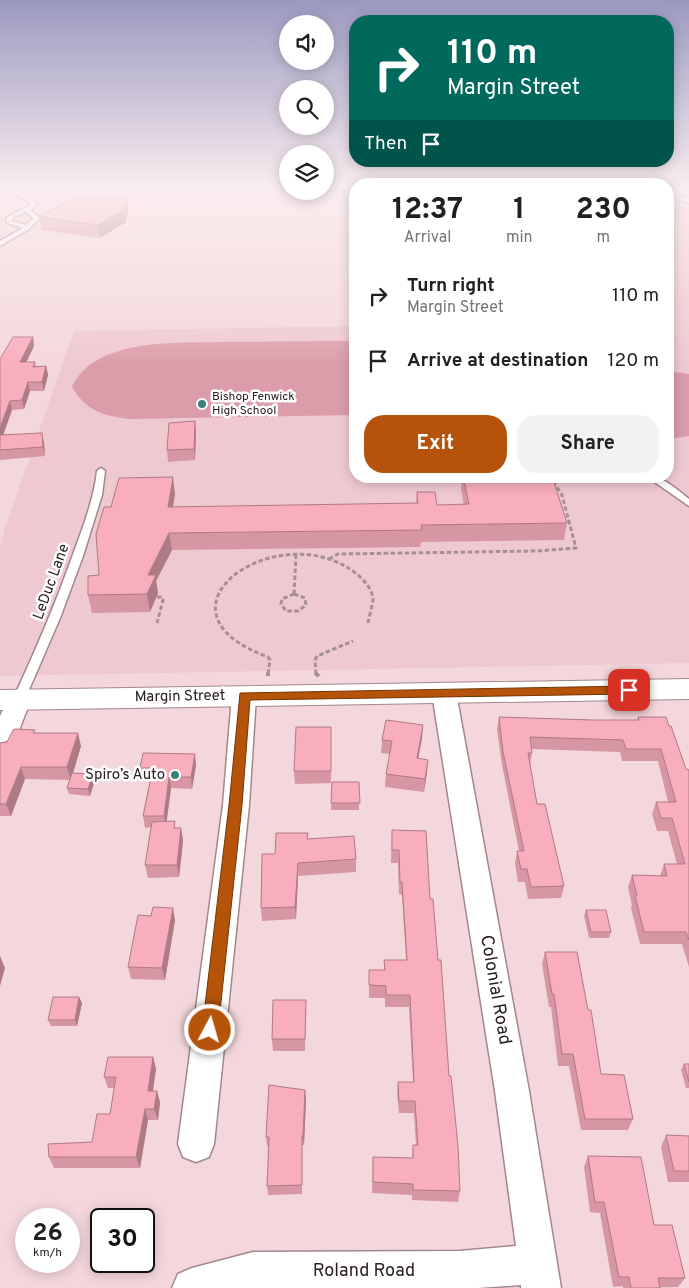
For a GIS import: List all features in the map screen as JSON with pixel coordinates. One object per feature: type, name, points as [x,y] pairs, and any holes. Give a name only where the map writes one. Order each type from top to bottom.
[{"type":"main road","name":"Margin Street","points":[[10,700],[688,690]]},
{"type":"street","name":"Colonial Road","points":[[444,693],[512,1091],[539,1276]]},
{"type":"street","points":[[196,1144],[236,805],[244,696]]},
{"type":"street","points":[[0,746],[10,700]]},
{"type":"street","name":"Roland Road","points":[[192,1288],[253,1271],[460,1270],[539,1276]]},
{"type":"lane","name":"LeDuc Lane","points":[[10,700],[54,622],[76,563],[93,508],[101,471]]},
{"type":"lane","points":[[662,483],[689,503]]},
{"type":"path","points":[[329,560],[338,554],[537,551],[576,548],[562,495],[554,483]]},
{"type":"path","points":[[294,594],[296,555]]},
{"type":"path","points":[[268,676],[270,660],[268,657],[239,645],[230,638],[217,619],[214,607],[216,597],[222,585],[237,570],[250,563],[268,558],[296,555],[329,560],[344,565],[354,571],[368,587],[373,599],[368,623]]},
{"type":"path","points":[[294,594],[304,598],[306,605],[298,611],[286,611],[281,604],[282,599],[294,594]]},
{"type":"path","points":[[157,597],[162,597],[163,600],[157,623]]},
{"type":"path","points":[[319,676],[315,673],[315,660],[317,656],[353,641]]},
{"type":"shaded area","name":"Bishop Fenwick High School","points":[[674,248],[689,248],[689,663],[0,676],[0,549],[5,528],[74,331],[349,326],[349,483],[674,483]]},
{"type":"shaded area","points":[[349,341],[349,415],[130,419],[96,411],[83,402],[72,387],[86,368],[104,356],[131,348],[183,343]]},
{"type":"shaded area","points":[[674,372],[689,374],[689,436],[674,438]]},
{"type":"building","points":[[13,337],[33,337],[20,362],[35,362],[33,367],[46,366],[42,382],[28,382],[22,400],[10,401],[0,428],[0,359]]},
{"type":"building","points":[[195,421],[194,449],[167,450],[169,423]]},
{"type":"building","points":[[42,433],[43,447],[0,450],[0,435]]},
{"type":"building","points":[[173,477],[168,507],[418,503],[417,492],[435,492],[437,505],[469,504],[464,483],[554,483],[567,523],[421,525],[422,530],[169,533],[148,575],[156,575],[147,594],[88,595],[88,576],[99,575],[96,534],[104,507],[111,507],[119,478]]},
{"type":"building","points":[[499,717],[639,720],[638,717],[666,717],[686,769],[689,770],[689,940],[686,932],[644,932],[635,896],[637,896],[632,875],[667,876],[664,864],[685,864],[672,818],[661,818],[656,802],[676,802],[661,749],[626,749],[623,740],[530,737],[532,753],[528,753],[537,804],[545,804],[564,886],[531,887],[527,869],[521,869],[517,851],[524,851],[503,752]]},
{"type":"building","points":[[386,720],[423,725],[417,758],[428,760],[425,779],[386,774],[392,741],[382,740]]},
{"type":"building","points":[[296,727],[331,727],[331,771],[294,771]]},
{"type":"building","points":[[15,729],[35,730],[33,733],[78,733],[67,767],[21,767],[6,804],[0,804],[0,743],[7,742]]},
{"type":"building","points":[[143,753],[195,754],[191,777],[169,777],[164,816],[143,816],[153,768],[140,768]]},
{"type":"building","points":[[72,773],[93,774],[88,789],[67,788]]},
{"type":"building","points":[[332,782],[359,782],[360,803],[331,803]]},
{"type":"building","points":[[175,821],[174,828],[181,828],[177,865],[145,865],[152,822]]},
{"type":"building","points":[[392,830],[426,831],[430,899],[433,899],[438,960],[441,960],[449,1076],[451,1076],[458,1146],[460,1191],[413,1190],[413,1184],[373,1182],[373,1157],[413,1158],[413,1145],[418,1145],[415,1101],[399,1101],[398,1082],[414,1082],[410,995],[386,995],[386,986],[369,985],[369,970],[385,970],[384,960],[407,960],[399,850],[392,850]]},
{"type":"building","points":[[276,833],[308,833],[307,839],[354,836],[356,859],[298,863],[295,907],[261,908],[262,854],[275,854]]},
{"type":"building","points":[[153,907],[173,908],[162,968],[128,967],[138,915],[151,916]]},
{"type":"building","points":[[586,910],[606,910],[611,932],[591,932]]},
{"type":"building","points":[[545,952],[577,952],[588,1010],[591,1010],[601,1074],[624,1075],[633,1119],[585,1119],[573,1054],[562,1054],[554,994],[552,994]]},
{"type":"building","points":[[53,997],[79,997],[75,1020],[48,1020]]},
{"type":"building","points":[[273,1000],[306,1000],[305,1039],[272,1039]]},
{"type":"building","points":[[108,1057],[153,1057],[148,1091],[157,1091],[154,1109],[145,1109],[136,1157],[49,1157],[48,1144],[92,1142],[97,1114],[110,1114],[116,1077],[104,1077]]},
{"type":"building","points":[[684,1064],[689,1064],[689,1082]]},
{"type":"building","points":[[269,1085],[305,1090],[302,1136],[302,1185],[267,1186],[269,1137],[266,1137]]},
{"type":"building","points":[[666,1135],[689,1136],[689,1171],[674,1171]]},
{"type":"building","points":[[588,1156],[641,1157],[654,1225],[672,1225],[685,1278],[658,1278],[660,1288],[631,1288],[629,1277],[619,1277],[604,1202],[595,1202]]},
{"type":"place","name":"Bishop Fenwick High School","points":[[202,404]]},
{"type":"place","name":"Spiro’s Auto","points":[[175,775]]},
{"type":"route","points":[[210,1030],[236,805],[244,696],[629,690]]}]
